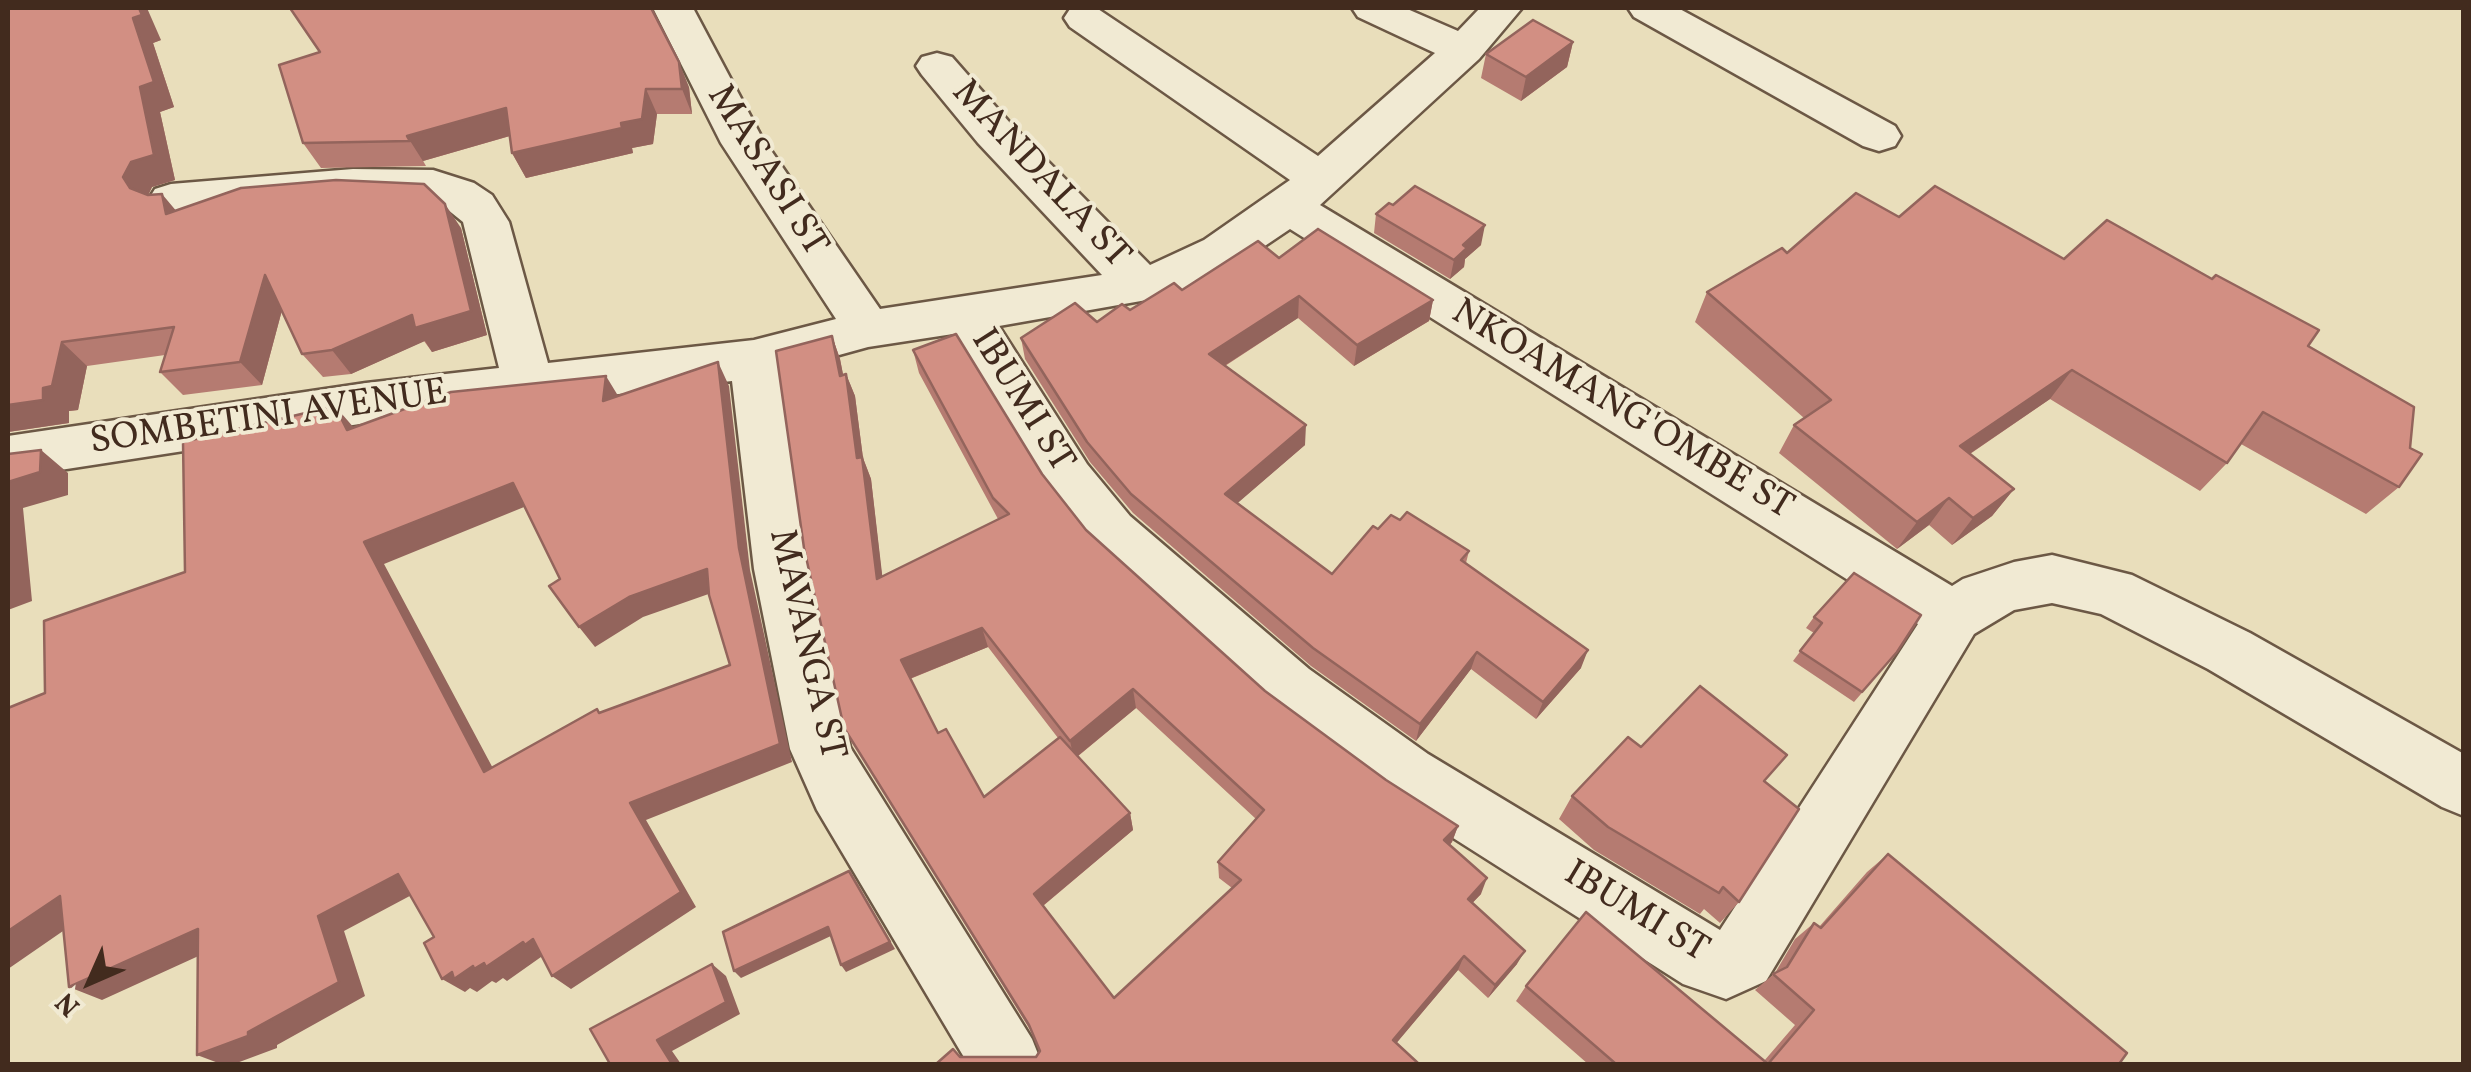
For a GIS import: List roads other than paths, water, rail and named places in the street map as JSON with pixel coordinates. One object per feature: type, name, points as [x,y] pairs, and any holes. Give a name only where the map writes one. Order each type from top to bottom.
[{"type":"street","name":"MASASI ST","points":[[673,8],[743,143],[868,330]]},
{"type":"street","points":[[1372,8],[1464,50]]},
{"type":"street","name":"SOMBETINI AVENUE","points":[[8,457],[366,403],[754,359],[868,330],[1141,286],[1182,272],[1221,252],[1304,193],[1464,50],[1502,8]]},
{"type":"street","points":[[1648,8],[1879,136]]},
{"type":"street","name":"NKOAMANG'OMBE ST","points":[[1084,18],[1304,193],[1954,618]]},
{"type":"street","name":"MANDALA ST","points":[[937,66],[994,133],[1141,286]]},
{"type":"street","points":[[171,200],[354,185],[434,186],[458,194],[476,206],[486,222],[529,386]]},
{"type":"street","name":"IBUMI ST","points":[[965,313],[1068,479],[1111,532],[1188,602],[1288,688],[1406,774],[1707,960],[1726,966],[1742,957],[1954,618],[1983,596],[2052,579],[2112,592],[2229,651],[2464,787]]},
{"type":"street","name":"MAVANGA ST","points":[[754,359],[782,569],[820,749],[840,790],[1007,1064]]}]
